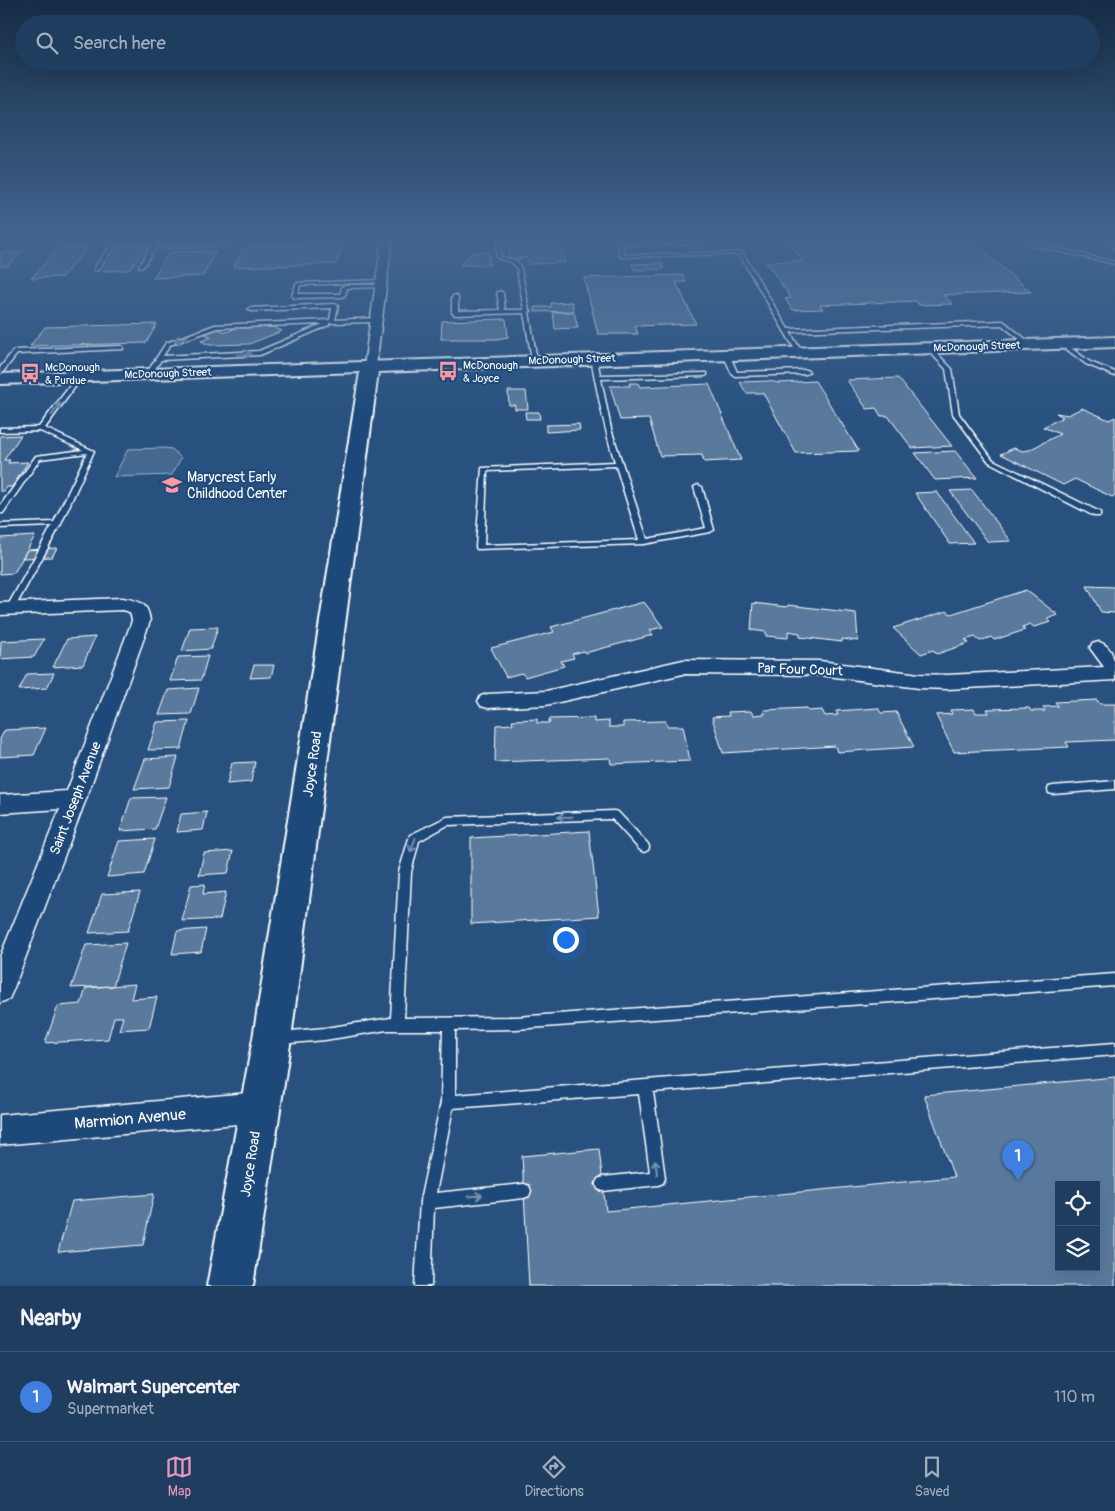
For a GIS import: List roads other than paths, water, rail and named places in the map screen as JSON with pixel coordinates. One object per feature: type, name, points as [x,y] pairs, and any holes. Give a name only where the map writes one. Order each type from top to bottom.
[{"type":"street","name":"Joyce Road","points":[[230,1286],[272,1038],[379,300]]},
{"type":"street","name":"McDonough Street","points":[[0,379],[1115,342]]},
{"type":"street","name":"Saint Joseph Avenue","points":[[0,990],[75,799],[141,621],[140,612],[134,606],[108,603],[5,609]]},
{"type":"street","points":[[1099,648],[1115,668]]},
{"type":"street","name":"Par Four Court","points":[[488,701],[546,698],[683,667],[820,668],[919,681],[947,682],[1115,673]]},
{"type":"street","points":[[0,804],[75,799]]},
{"type":"street","name":"Marmion Avenue","points":[[0,1130],[260,1107]]},
{"type":"lane","points":[[455,300],[455,313],[528,312]]},
{"type":"lane","points":[[501,300],[503,312]]},
{"type":"lane","points":[[525,300],[536,360]]},
{"type":"lane","points":[[768,300],[799,352]]},
{"type":"lane","points":[[251,309],[335,306],[332,322]]},
{"type":"lane","points":[[150,374],[168,344],[217,326],[376,320]]},
{"type":"lane","points":[[161,358],[260,353],[332,322]]},
{"type":"lane","points":[[786,331],[1003,323],[1030,345]]},
{"type":"lane","points":[[1063,344],[1088,363],[1115,374]]},
{"type":"lane","points":[[0,372],[16,352],[121,348]]},
{"type":"lane","points":[[929,348],[949,369],[956,414],[991,461],[1097,514]]},
{"type":"lane","points":[[726,354],[735,374],[806,372]]},
{"type":"lane","points":[[594,359],[608,429],[644,542]]},
{"type":"lane","points":[[597,377],[705,374]]},
{"type":"lane","points":[[41,429],[80,376]]},
{"type":"lane","points":[[0,430],[41,429],[91,451]]},
{"type":"lane","points":[[0,511],[38,457],[91,451]]},
{"type":"lane","points":[[5,609],[57,524],[91,451]]},
{"type":"lane","points":[[619,464],[484,469],[480,547],[644,542],[710,530],[698,487]]},
{"type":"lane","points":[[0,526],[57,524]]},
{"type":"lane","points":[[1053,790],[1115,786]]},
{"type":"lane","points":[[397,1024],[405,872],[414,838],[447,821],[614,815],[644,847]]},
{"type":"lane","points":[[272,1038],[325,1034],[397,1024],[516,1023],[1115,980]]},
{"type":"lane","points":[[423,1286],[427,1200],[448,1102],[449,1023]]},
{"type":"lane","points":[[448,1102],[1115,1049]]},
{"type":"lane","points":[[603,1184],[658,1178],[645,1087]]},
{"type":"lane","points":[[427,1200],[524,1191]]},
{"type":"place","name":"McDonough & Joyce","points":[[448,371]]},
{"type":"place","name":"McDonough & Purdue","points":[[30,373]]},
{"type":"place","name":"Marycrest Early Childhood Center","points":[[172,485]]},
{"type":"place","name":"Walmart Supercenter","points":[[1018,1181]]}]
